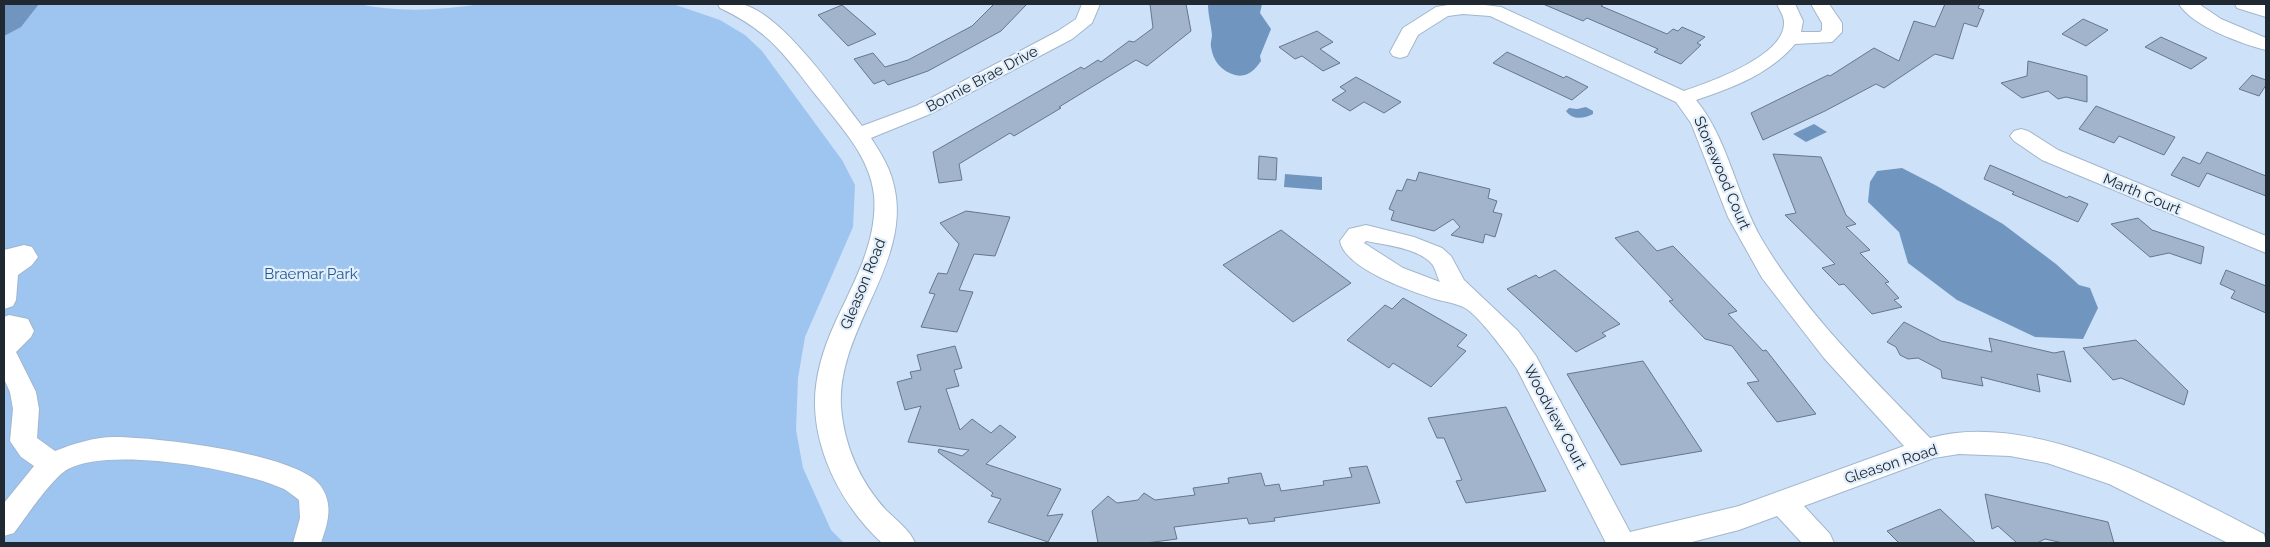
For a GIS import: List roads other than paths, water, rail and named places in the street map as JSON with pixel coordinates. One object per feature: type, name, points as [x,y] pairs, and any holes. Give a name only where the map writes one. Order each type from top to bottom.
[{"type":"street","name":"Gleason Road","points":[[727,4],[753,16],[775,33],[793,53],[857,136],[879,171],[885,192],[887,219],[881,247],[845,328],[832,367],[828,407],[835,448],[854,490],[882,528],[901,543]]},
{"type":"street","name":"Bonnie Brae Drive","points":[[857,136],[923,110],[1065,35],[1079,26],[1089,16],[1091,4]]},
{"type":"street","points":[[1683,98],[1732,81],[1752,70],[1784,47],[1790,38],[1794,22],[1786,4]]},
{"type":"street","points":[[1790,38],[1825,38],[1832,32],[1832,23],[1820,4]]},
{"type":"street","points":[[2188,4],[2207,18],[2246,37],[2266,44]]},
{"type":"street","points":[[2244,4],[2266,12]]},
{"type":"street","name":"Stonewood Court","points":[[1400,52],[1410,32],[1443,11],[1463,8],[1494,11],[1683,98],[1696,111],[1733,204],[1753,244],[1781,287],[1848,369],[1925,450]]},
{"type":"street","name":"Marth Court","points":[[2020,136],[2050,155],[2266,246]]},
{"type":"street","points":[[4,348],[22,331],[20,325],[5,318],[6,267]]},
{"type":"street","name":"Woodview Court","points":[[1474,302],[1509,338],[1527,363],[1621,543]]},
{"type":"street","points":[[4,354],[23,392],[26,409],[23,442],[30,449],[53,464]]},
{"type":"street","name":"Gleason Road","points":[[1635,543],[1698,529],[1782,502],[1925,450],[1970,442],[2010,444],[2055,452],[2102,468],[2153,490],[2254,543]]},
{"type":"street","points":[[4,524],[53,464],[76,455],[113,448],[138,448],[242,464],[288,479],[309,492],[316,507],[315,520],[307,543]]},
{"type":"street","points":[[1782,502],[1820,543]]},
{"type":"park label","name":"Braemar Park","points":[[311,274]]}]
